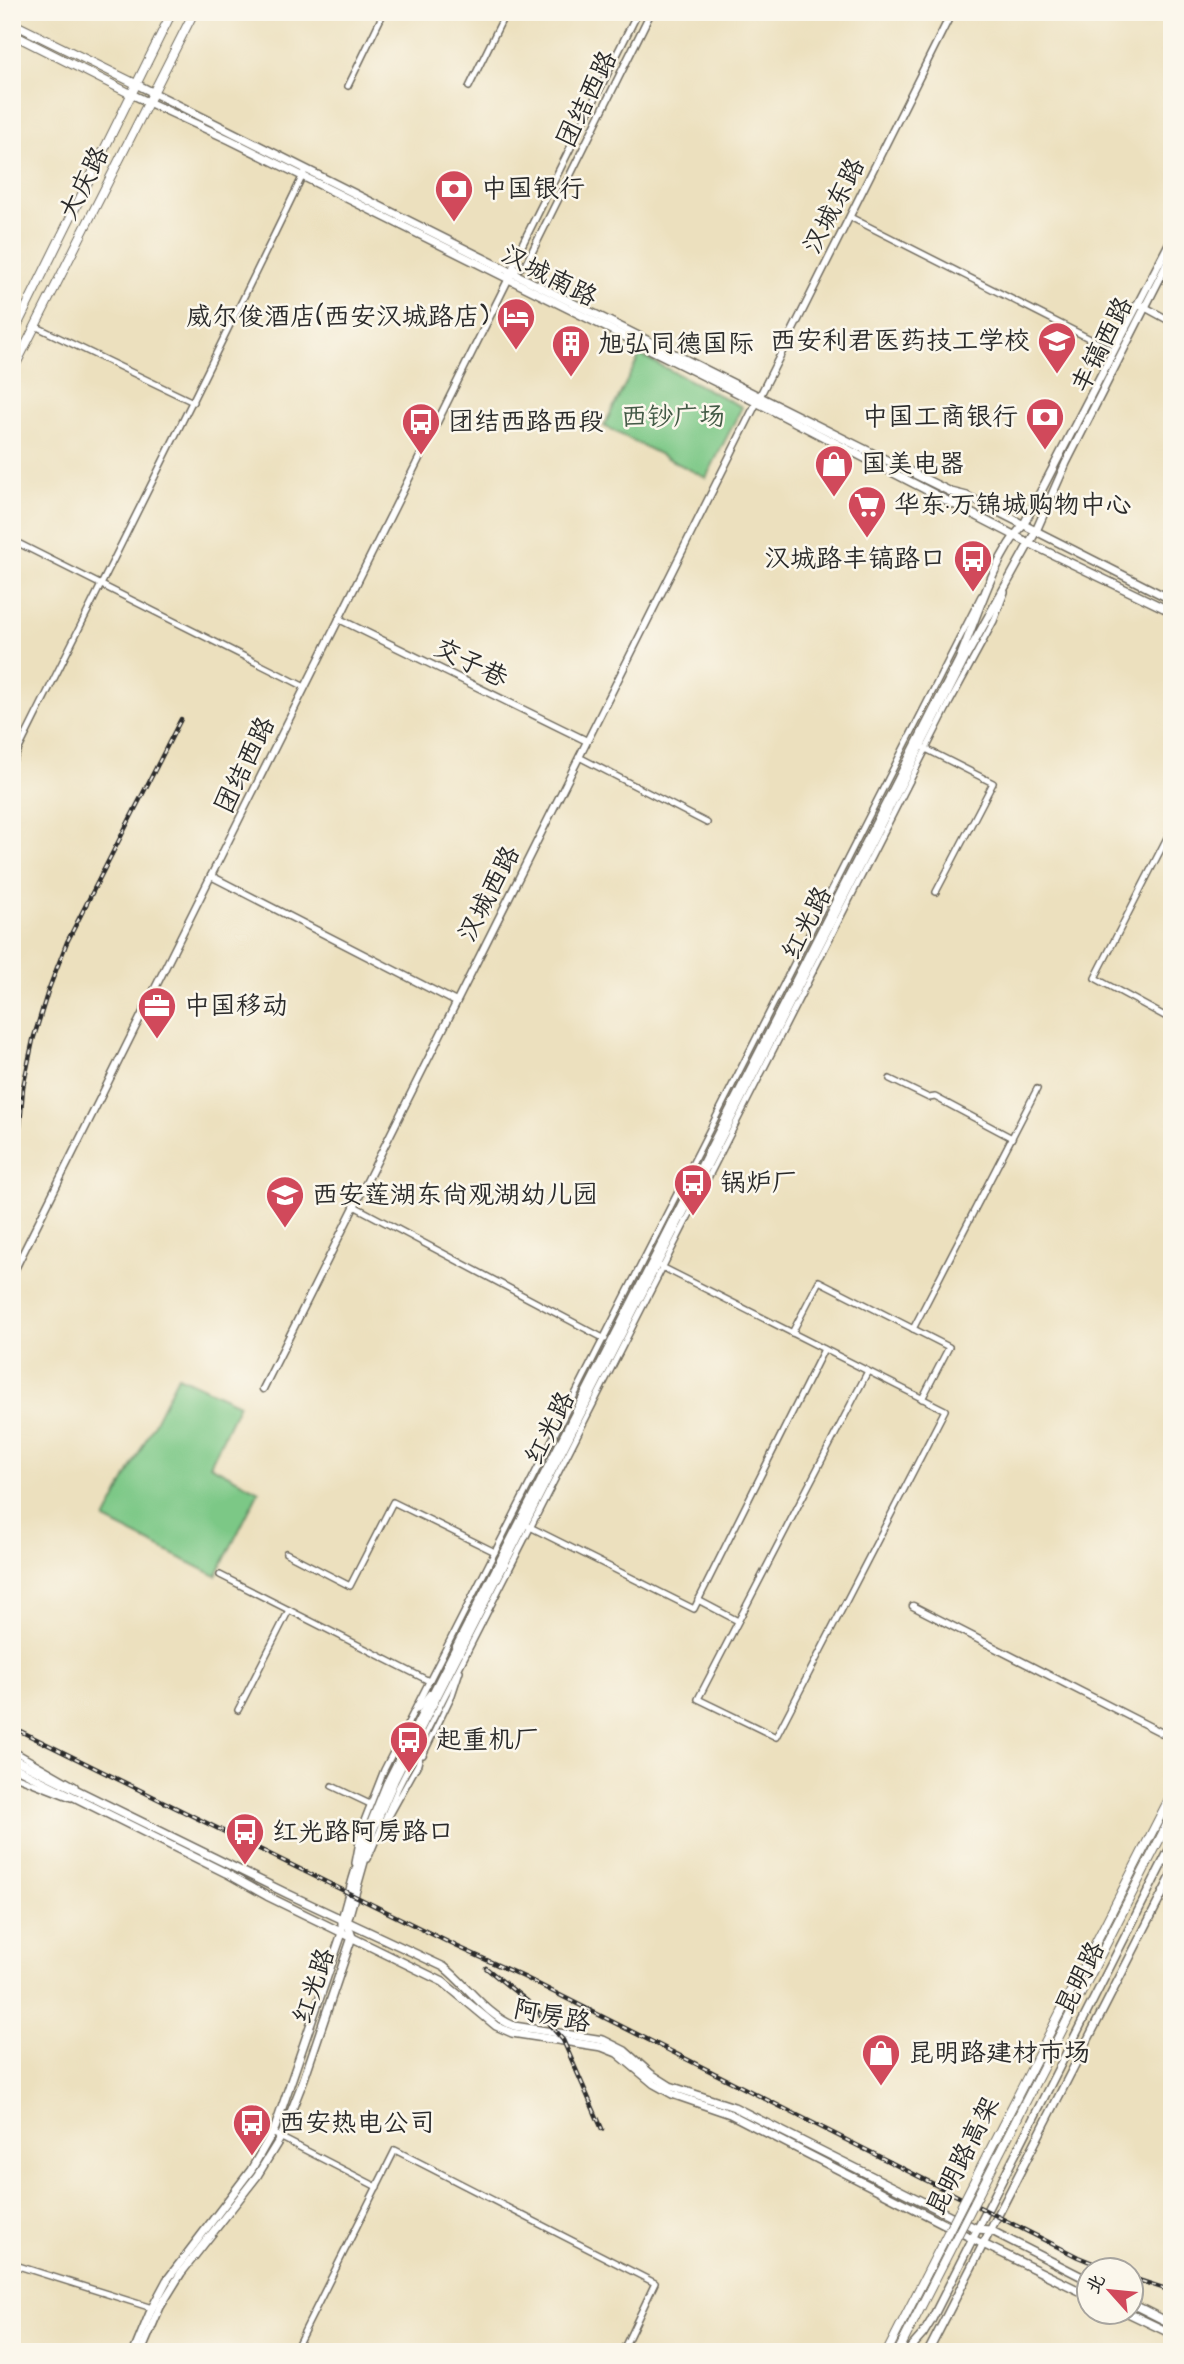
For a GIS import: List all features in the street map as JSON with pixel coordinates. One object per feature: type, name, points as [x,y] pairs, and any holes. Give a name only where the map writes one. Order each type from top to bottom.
[{"type":"main road","name":"大庆路","points":[[12,336],[172,12]]},
{"type":"main road","name":"大庆路","points":[[12,372],[194,12]]},
{"type":"main road","points":[[12,23],[135,84]]},
{"type":"main road","points":[[12,34],[131,94]]},
{"type":"main road","name":"汉城南路","points":[[135,84],[150,97],[511,275],[758,400],[1014,536],[1172,612]]},
{"type":"main road","name":"汉城南路","points":[[131,94],[150,97]]},
{"type":"main road","name":"丰镐西路","points":[[1036,531],[1172,238]]},
{"type":"main road","name":"丰镐西路","points":[[1024,524],[1114,351],[1172,254]]},
{"type":"main road","name":"汉城南路","points":[[758,400],[951,492],[967,496],[1172,600]]},
{"type":"main road","name":"红光路","points":[[134,2352],[152,2308],[176,2267],[251,2170],[272,2133],[342,1933],[378,1804],[959,660],[992,579],[1014,536],[1024,524]]},
{"type":"main road","name":"红光路","points":[[355,1880],[384,1803],[447,1675],[527,1526],[660,1266],[988,617],[1036,531]]},
{"type":"main road","name":"阿房路","points":[[12,1758],[35,1773],[342,1933],[443,1982],[496,2026],[512,2033],[602,2047],[617,2053],[654,2084],[672,2094],[730,2113],[1076,2289]]},
{"type":"main road","name":"阿房路","points":[[12,1766],[35,1773]]},
{"type":"main road","name":"昆明路高架","points":[[887,2352],[1172,1793]]},
{"type":"main road","name":"阿房路","points":[[91,1801],[444,1968],[460,1980],[492,2015],[503,2021],[514,2026],[610,2043],[625,2051],[651,2074],[670,2086],[734,2107],[977,2229],[990,2230],[1076,2274]]},
{"type":"main road","name":"昆明路高架","points":[[898,2352],[1172,1815]]},
{"type":"main road","name":"昆明路","points":[[907,2352],[931,2321],[1172,1844]]},
{"type":"main road","name":"昆明路","points":[[928,2352],[1172,1875]]},
{"type":"main road","name":"红光路","points":[[141,2352],[160,2307],[181,2273],[257,2176],[281,2137],[304,2079],[352,1937],[344,1921]]},
{"type":"main road","points":[[1034,2269],[1041,2256]]},
{"type":"main road","points":[[1146,2311],[1172,2324]]},
{"type":"main road","points":[[1146,2322],[1172,2334]]},
{"type":"street","points":[[348,86],[384,12]]},
{"type":"street","points":[[469,87],[506,12]]},
{"type":"street","name":"团结西路","points":[[12,1275],[511,275],[515,259],[638,12]]},
{"type":"street","name":"团结西路","points":[[511,275],[526,264],[651,12]]},
{"type":"street","name":"汉城东路","points":[[750,417],[952,12]]},
{"type":"street","points":[[12,763],[193,402],[303,173]]},
{"type":"street","points":[[850,217],[1114,351]]},
{"type":"street","points":[[1142,306],[1172,322]]},
{"type":"street","points":[[35,326],[193,402]]},
{"type":"street","name":"汉城西路","points":[[263,1389],[750,417]]},
{"type":"street","points":[[12,540],[305,687]]},
{"type":"street","points":[[355,1880],[362,1826],[384,1770],[975,606],[992,579]]},
{"type":"street","name":"交子巷","points":[[339,619],[587,741]]},
{"type":"street","points":[[923,748],[993,783],[936,892]]},
{"type":"street","points":[[579,757],[707,823]]},
{"type":"street","points":[[1172,828],[1095,978],[1172,1020]]},
{"type":"street","points":[[211,876],[456,1002]]},
{"type":"street","points":[[890,1079],[929,1098],[935,1097],[1012,1138]]},
{"type":"street","points":[[913,1329],[1037,1089]]},
{"type":"street","points":[[354,1206],[605,1339]]},
{"type":"street","points":[[660,1266],[868,1371],[922,1399],[945,1410],[776,1737],[698,1699],[868,1371]]},
{"type":"street","points":[[792,1333],[819,1281],[949,1347],[922,1399]]},
{"type":"street","points":[[376,1841],[394,1796],[527,1526],[694,1609],[824,1349]]},
{"type":"street","points":[[286,1553],[350,1586],[393,1502],[495,1552]]},
{"type":"street","points":[[220,1576],[429,1681]]},
{"type":"street","points":[[698,1600],[738,1621]]},
{"type":"street","points":[[913,1606],[1172,1738]]},
{"type":"street","points":[[239,1710],[289,1610]]},
{"type":"street","points":[[355,1880],[452,1695],[464,1657]]},
{"type":"street","points":[[429,1726],[447,1675]]},
{"type":"street","points":[[407,1724],[438,1682]]},
{"type":"street","points":[[418,1764],[425,1734]]},
{"type":"street","points":[[12,1750],[54,1772],[91,1801]]},
{"type":"street","points":[[12,1775],[50,1792],[91,1801]]},
{"type":"street","points":[[332,1786],[370,1804]]},
{"type":"street","points":[[272,2133],[377,2187]]},
{"type":"street","points":[[294,2352],[395,2150],[655,2283],[622,2352]]},
{"type":"street","points":[[12,2264],[152,2308]]},
{"type":"green space","name":"西钞广场","points":[[640,355],[742,407],[706,478],[604,426]]},
{"type":"green space","points":[[178,1376],[239,1404],[210,1465],[259,1491],[216,1576],[105,1520]]},
{"type":"railway","points":[[12,1193],[23,1087],[33,1040],[48,991],[67,942],[181,719]]},
{"type":"railway","points":[[12,1727],[524,1977],[1076,2256]]},
{"type":"railway","points":[[486,1968],[532,2005],[563,2040],[602,2129]]},
{"type":"railway","points":[[1146,2283],[1172,2291]]},
{"type":"place","name":"中国银行","points":[[454,223]]},
{"type":"place","name":"威尔俊酒店(西安汉城路店)","points":[[516,351]]},
{"type":"place","name":"西安利君医药技工学校","points":[[1057,375]]},
{"type":"place","name":"旭弘同德国际","points":[[571,378]]},
{"type":"place","name":"中国工商银行","points":[[1045,451]]},
{"type":"place","name":"团结西路西段","points":[[421,456]]},
{"type":"place","name":"国美电器","points":[[834,498]]},
{"type":"place","name":"华东·万锦城购物中心","points":[[867,539]]},
{"type":"place","name":"汉城路丰镐路口","points":[[973,593]]},
{"type":"place","name":"中国移动","points":[[157,1040]]},
{"type":"place","name":"锅炉厂","points":[[693,1217]]},
{"type":"place","name":"西安莲湖东尚观湖幼儿园","points":[[285,1229]]},
{"type":"place","name":"起重机厂","points":[[409,1774]]},
{"type":"place","name":"红光路阿房路口","points":[[245,1866]]},
{"type":"place","name":"昆明路建材市场","points":[[881,2087]]},
{"type":"place","name":"西安热电公司","points":[[252,2157]]}]
